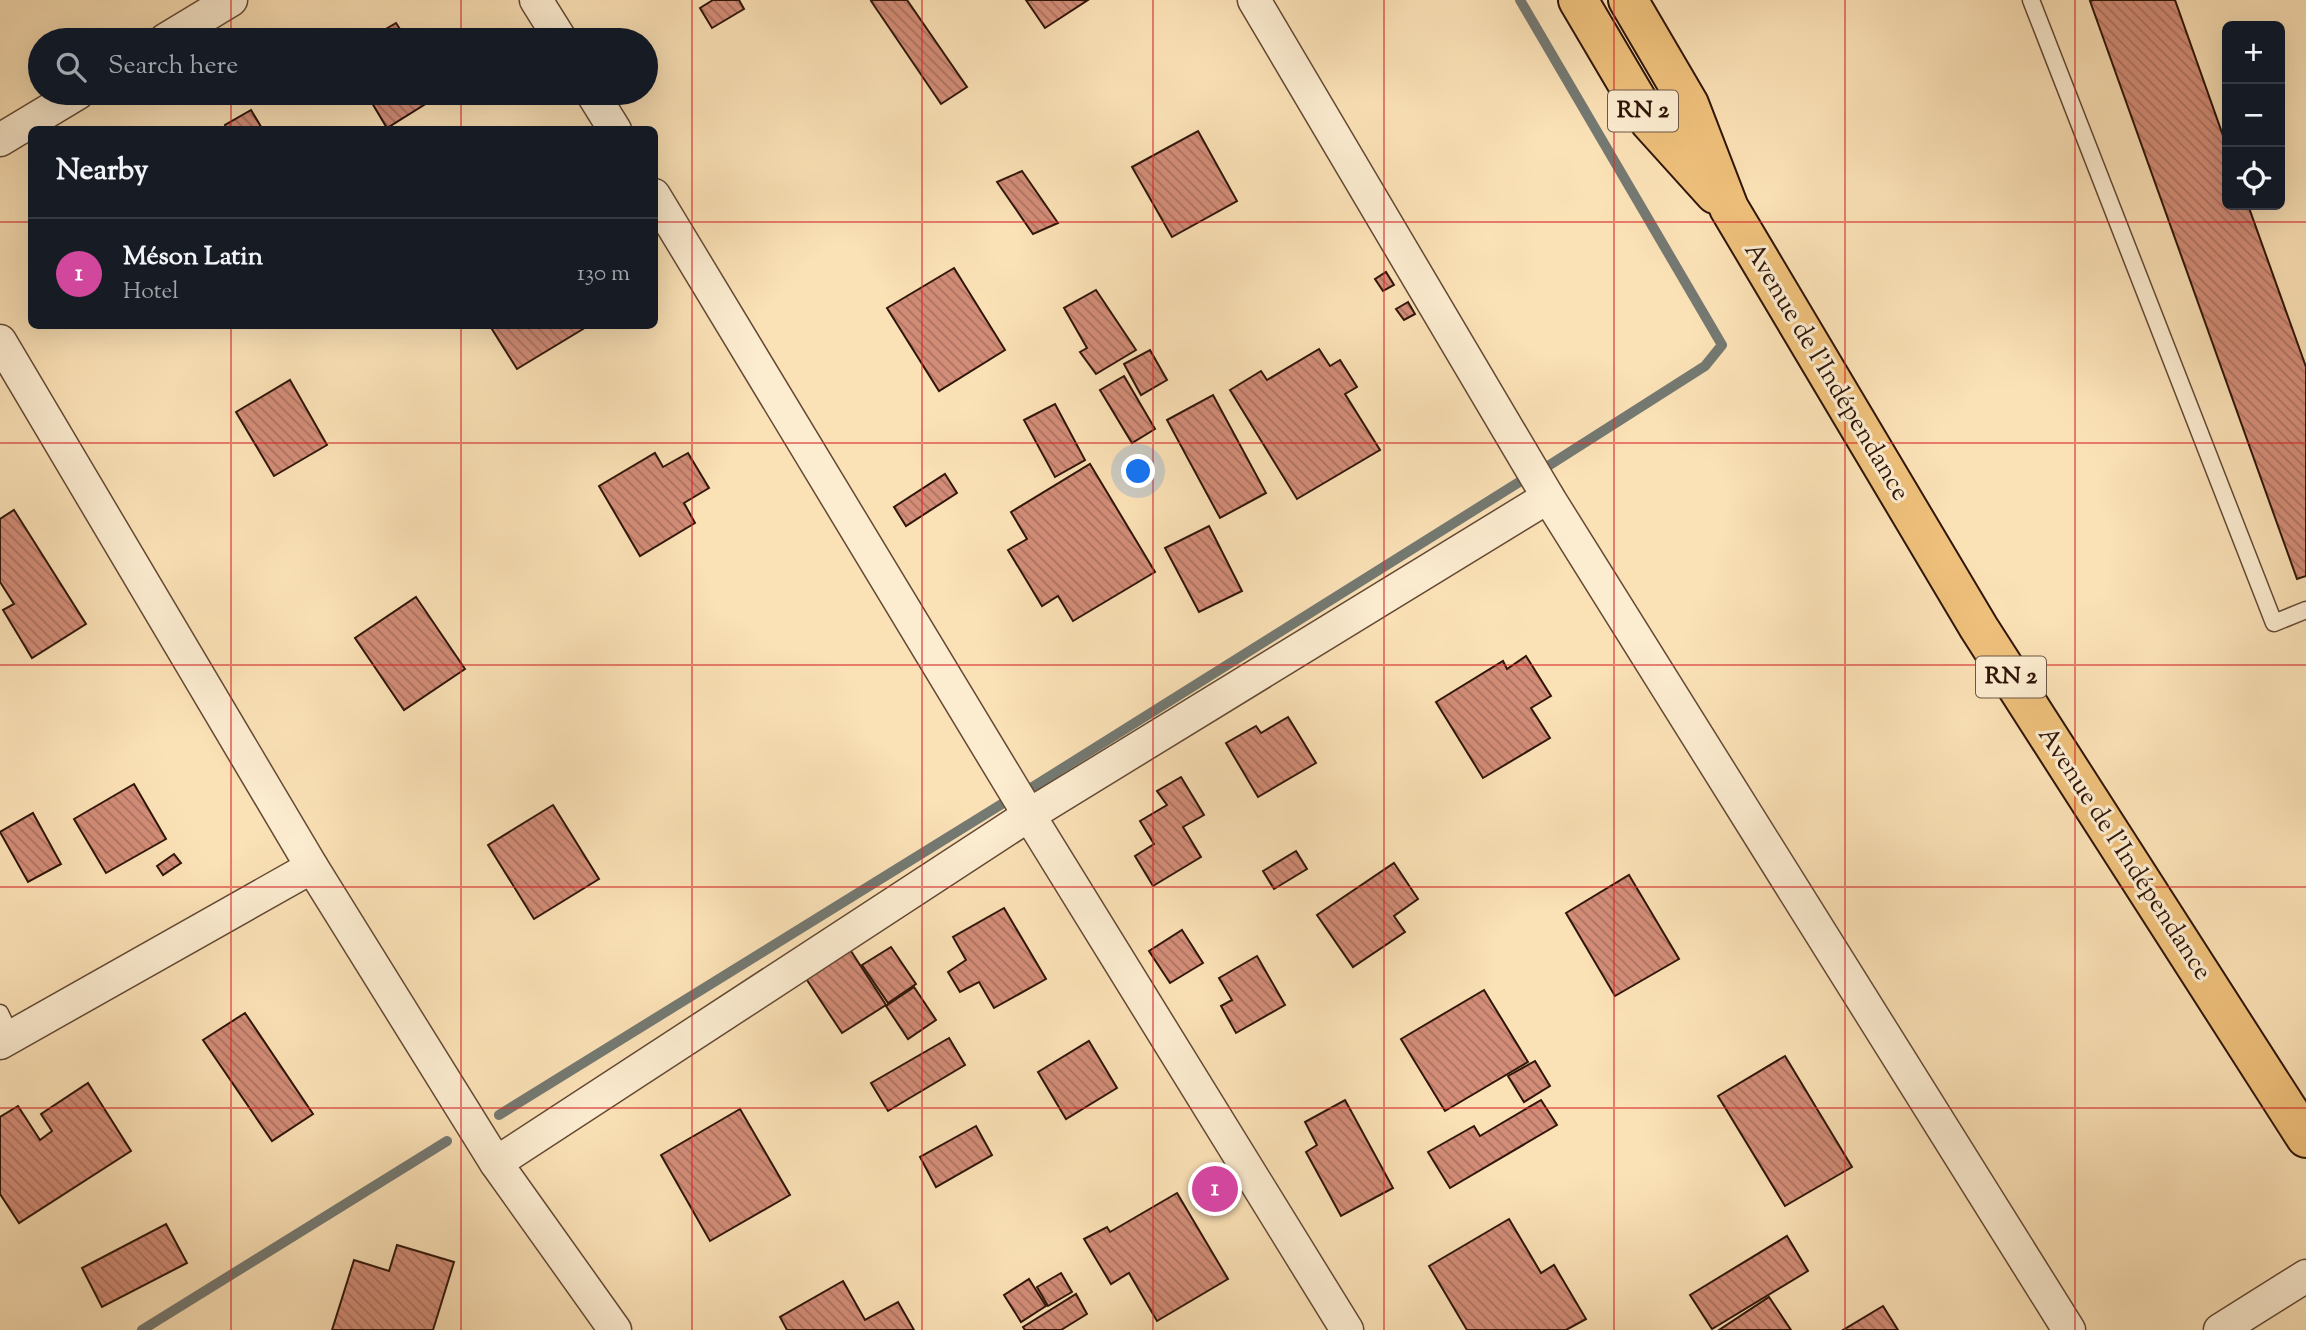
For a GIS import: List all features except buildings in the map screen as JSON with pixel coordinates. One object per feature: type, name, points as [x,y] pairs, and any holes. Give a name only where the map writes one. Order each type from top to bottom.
[{"type":"main road","name":"Avenue de l'Indépendance","points":[[1578,0],[1650,122],[1729,208]]},
{"type":"main road","name":"Avenue de l'Indépendance","points":[[1628,0],[1689,104],[1729,208],[1979,628],[2306,1138]]},
{"type":"street","points":[[185,28],[231,0]]},
{"type":"street","points":[[536,0],[554,28]]},
{"type":"street","points":[[1254,0],[1548,497],[2069,1330]]},
{"type":"street","points":[[0,140],[58,105]]},
{"type":"street","points":[[599,105],[613,126]]},
{"type":"street","points":[[658,202],[1029,815],[1347,1330]]},
{"type":"street","points":[[0,341],[312,867],[496,1163],[615,1330]]},
{"type":"street","points":[[496,1163],[1029,815],[1548,497]]},
{"type":"street","points":[[4,1031],[312,867]]},
{"type":"street","points":[[2220,1330],[2306,1276]]},
{"type":"lane","points":[[2031,0],[2274,623],[2306,610]]},
{"type":"waterway","points":[[1520,0],[1722,345],[1705,366],[1548,466]]},
{"type":"waterway","points":[[1031,788],[1524,479]]},
{"type":"waterway","points":[[499,1115],[1005,802]]},
{"type":"waterway","points":[[142,1330],[447,1141]]},
{"type":"place","name":"Méson Latin","points":[[1215,1189]]}]
